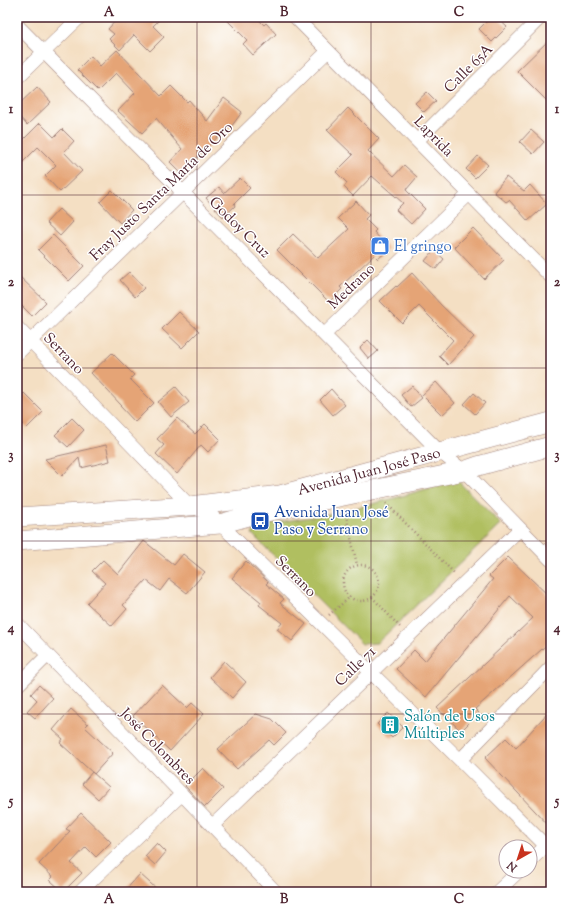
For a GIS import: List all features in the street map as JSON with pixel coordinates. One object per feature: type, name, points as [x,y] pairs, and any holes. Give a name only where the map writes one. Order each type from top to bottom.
[{"type":"main road","name":"Avenida Juan José Paso","points":[[17,517],[190,506],[280,495],[551,422]]},
{"type":"main road","name":"Avenida Juan José Paso","points":[[17,541],[220,524],[252,515],[464,471],[551,446]]},
{"type":"street","points":[[17,78],[80,17]]},
{"type":"street","name":"Laprida","points":[[295,17],[551,277]]},
{"type":"street","name":"Calle 65A","points":[[417,141],[541,17]]},
{"type":"street","name":"Godoy Cruz","points":[[17,25],[325,334],[440,452],[464,471]]},
{"type":"street","name":"Fray Justo Santa María de Oro","points":[[17,354],[328,51]]},
{"type":"street","name":"Medrano","points":[[325,334],[469,194]]},
{"type":"street","name":"Serrano","points":[[17,327],[190,506],[210,514],[549,846]]},
{"type":"street","points":[[464,471],[551,560]]},
{"type":"street","name":"Calle 71","points":[[212,826],[520,529]]},
{"type":"street","name":"José Colombres","points":[[17,623],[276,892]]},
{"type":"street","points":[[17,686],[48,655]]},
{"type":"street","points":[[460,760],[551,667]]},
{"type":"street","points":[[80,892],[182,794]]},
{"type":"street","points":[[538,855],[549,846]]},
{"type":"street","points":[[497,892],[511,879]]},
{"type":"path","points":[[372,489],[464,582]]},
{"type":"path","points":[[341,496],[357,565]]},
{"type":"path","points":[[363,564],[369,566],[378,575],[379,587],[372,597],[367,600],[361,601],[350,597],[346,592],[343,581],[347,570],[357,565],[363,564]]},
{"type":"path","points":[[320,623],[350,597]]},
{"type":"path","points":[[372,597],[408,637]]},
{"type":"green space","points":[[457,480],[501,524],[377,643],[362,644],[252,534],[260,525],[336,513]]},
{"type":"building","points":[[119,17],[162,17],[153,26],[164,37],[150,51],[134,35],[120,50],[109,39],[114,34],[108,29]]},
{"type":"building","points":[[224,17],[256,17],[264,25],[266,23],[276,34],[253,55],[243,44],[247,40]]},
{"type":"building","points":[[491,17],[496,17],[507,27],[492,42],[479,29]]},
{"type":"building","points":[[551,38],[551,105],[517,71]]},
{"type":"building","points":[[117,50],[161,96],[171,86],[187,102],[189,100],[207,121],[224,98],[242,112],[231,127],[229,126],[181,173],[170,162],[182,149],[156,118],[142,133],[118,111],[135,93],[116,73],[98,91],[77,70],[91,56],[100,66]]},
{"type":"building","points":[[37,87],[51,102],[27,125],[17,114],[17,106]]},
{"type":"building","points":[[427,92],[436,101],[424,112],[415,103]]},
{"type":"building","points":[[348,108],[379,139],[368,151],[394,176],[404,165],[417,177],[406,190],[425,209],[411,224],[396,210],[403,203],[372,176],[353,196],[344,187],[347,183],[336,172],[353,155],[327,130]]},
{"type":"building","points":[[40,123],[54,137],[62,129],[74,141],[64,152],[82,171],[60,192],[45,176],[56,165],[38,147],[17,168],[17,146]]},
{"type":"building","points":[[531,130],[544,142],[533,154],[520,142]]},
{"type":"building","points":[[478,156],[488,165],[475,178],[466,169]]},
{"type":"building","points":[[506,177],[524,191],[530,185],[547,204],[528,221],[509,200],[506,202],[494,192]]},
{"type":"building","points":[[240,178],[250,188],[234,204],[235,206],[223,217],[206,198],[219,187],[224,193]]},
{"type":"building","points":[[112,190],[132,210],[120,223],[100,202]]},
{"type":"building","points":[[356,201],[369,215],[365,219],[376,230],[374,232],[389,249],[378,259],[374,255],[340,287],[342,289],[329,302],[277,250],[293,234],[318,258],[349,229],[338,218]]},
{"type":"building","points":[[59,209],[73,222],[60,236],[46,223]]},
{"type":"building","points":[[473,228],[504,260],[484,279],[454,247]]},
{"type":"building","points":[[53,235],[84,266],[69,281],[38,250]]},
{"type":"building","points":[[434,250],[444,259],[436,269],[425,261]]},
{"type":"building","points":[[129,272],[144,288],[135,297],[120,280]]},
{"type":"building","points":[[412,273],[441,305],[474,337],[448,365],[439,356],[453,340],[419,306],[402,323],[380,301]]},
{"type":"building","points":[[17,274],[46,302],[32,316],[17,301]]},
{"type":"building","points":[[179,312],[199,331],[182,348],[162,329]]},
{"type":"building","points":[[368,340],[378,351],[369,359],[360,348]]},
{"type":"building","points":[[112,353],[134,375],[130,379],[154,403],[135,422],[91,373]]},
{"type":"building","points":[[436,382],[455,403],[442,415],[422,395]]},
{"type":"building","points":[[412,386],[422,398],[411,407],[401,395]]},
{"type":"building","points":[[176,387],[189,402],[171,417],[158,402]]},
{"type":"building","points":[[331,389],[345,405],[333,415],[320,400]]},
{"type":"building","points":[[24,393],[43,412],[27,428],[17,418],[17,400]]},
{"type":"building","points":[[474,393],[485,403],[475,414],[464,404]]},
{"type":"building","points":[[72,418],[84,430],[68,447],[55,435]]},
{"type":"building","points":[[177,418],[195,434],[205,424],[220,439],[208,452],[201,445],[177,474],[156,454],[164,445],[157,439]]},
{"type":"building","points":[[106,445],[110,461],[81,468],[79,458],[62,476],[45,459]]},
{"type":"building","points":[[144,541],[174,565],[183,554],[205,572],[187,593],[169,579],[160,591],[146,580],[123,605],[127,609],[112,626],[87,603],[105,583],[92,571],[103,560],[118,574]]},
{"type":"building","points":[[508,557],[551,598],[551,641],[475,709],[479,713],[461,731],[437,708],[533,618],[510,596],[426,697],[396,669],[414,650],[425,661],[493,579],[489,576]]},
{"type":"building","points":[[246,561],[268,582],[266,584],[284,599],[280,603],[306,624],[292,641],[277,629],[282,623],[259,605],[261,602],[232,578]]},
{"type":"building","points":[[224,661],[246,682],[232,698],[210,677]]},
{"type":"building","points":[[39,685],[53,698],[35,718],[27,711],[37,700],[31,694]]},
{"type":"building","points":[[162,685],[187,708],[192,703],[204,714],[170,751],[133,716]]},
{"type":"building","points":[[71,709],[88,724],[85,727],[113,753],[94,774],[60,743],[63,739],[53,730]]},
{"type":"building","points":[[551,709],[551,828],[485,758],[506,738],[516,748]]},
{"type":"building","name":"Salón de Usos Múltiples","points":[[388,713],[403,727],[392,738],[377,724]]},
{"type":"building","points":[[256,714],[272,719],[286,733],[274,745],[269,740],[237,769],[218,749]]},
{"type":"building","points":[[203,768],[223,789],[205,807],[185,786]]},
{"type":"building","points":[[92,772],[109,787],[98,799],[82,784]]},
{"type":"building","points":[[81,813],[111,842],[96,857],[86,847],[71,863],[82,873],[63,892],[50,880],[53,877],[39,864],[70,831],[66,829]]},
{"type":"building","points":[[157,843],[166,852],[155,865],[145,856]]},
{"type":"building","points":[[140,874],[160,892],[124,892]]},
{"type":"place","name":"El gringo","points":[[380,246]]},
{"type":"place","name":"Avenida Juan José Paso y Serrano","points":[[260,521]]},
{"type":"place","name":"Salón de Usos Múltiples","points":[[390,725]]}]
